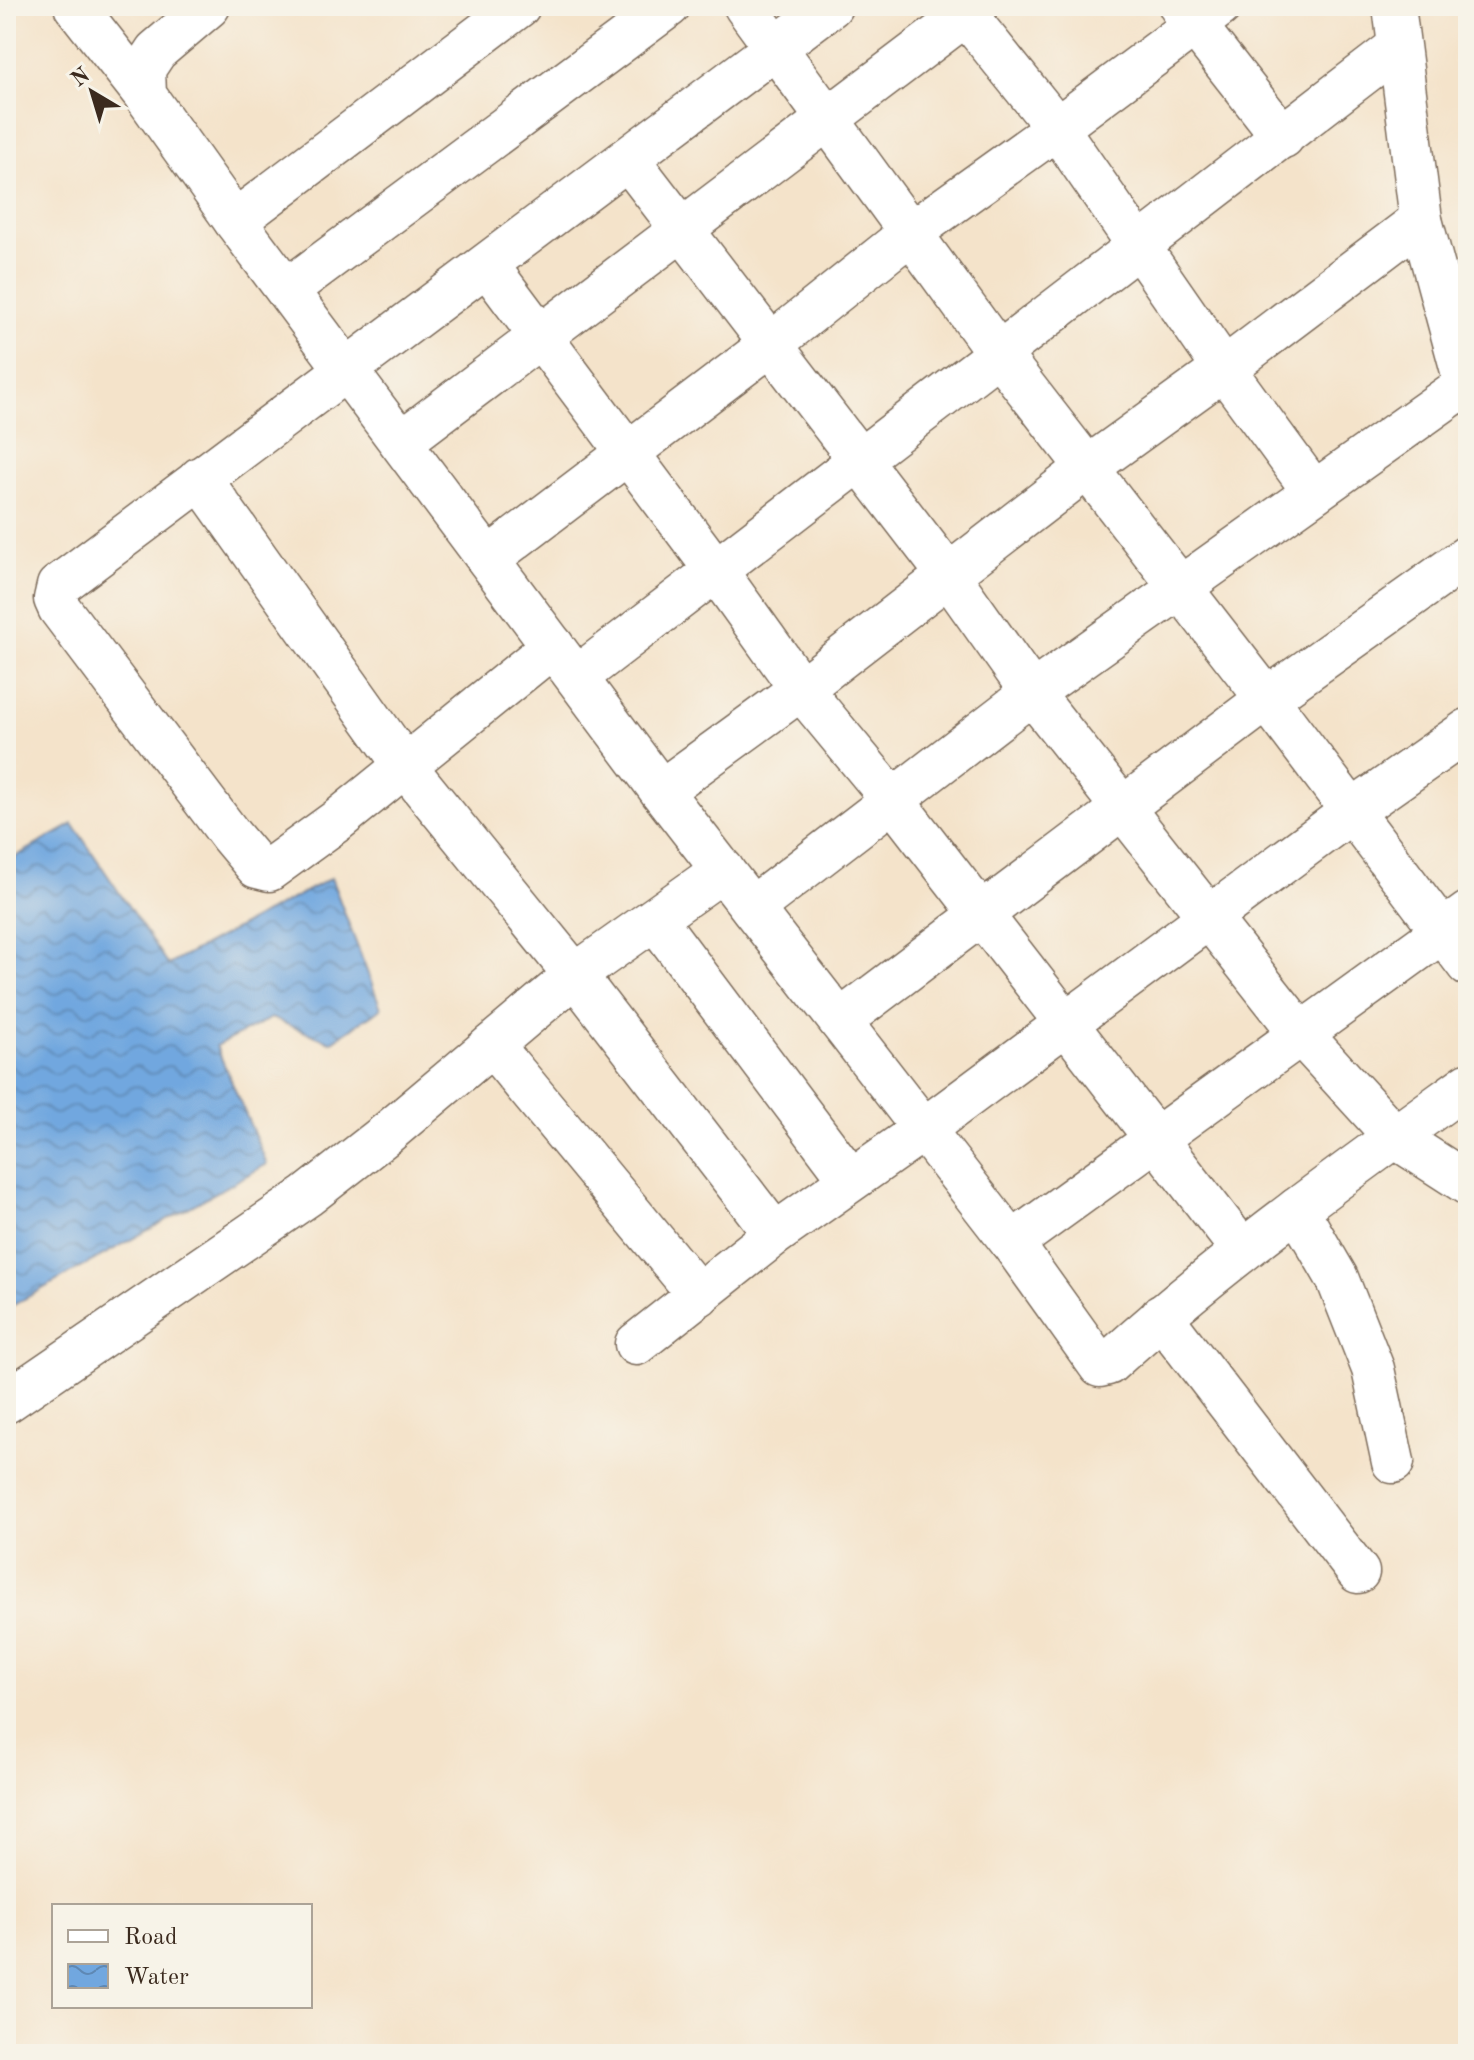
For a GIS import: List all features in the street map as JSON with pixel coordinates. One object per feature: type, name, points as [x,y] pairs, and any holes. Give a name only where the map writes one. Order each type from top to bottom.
[{"type":"street","points":[[75,6],[145,95],[235,221],[661,791],[1012,1243],[1100,1366],[1108,1364],[1242,1250],[1468,1084]]},
{"type":"street","points":[[145,95],[144,69],[156,51],[209,6]]},
{"type":"street","points":[[235,221],[519,6]]},
{"type":"street","points":[[287,290],[669,6]]},
{"type":"street","points":[[745,6],[999,354],[1351,812],[1456,921],[1468,965]]},
{"type":"street","points":[[831,6],[58,586],[55,599],[59,608],[257,867],[269,870],[279,865],[405,766],[565,662],[717,572],[1283,137],[1396,26]]},
{"type":"street","points":[[401,442],[971,10],[1314,492]]},
{"type":"street","points":[[488,559],[770,345],[909,234],[1057,128],[1198,12],[1283,137]]},
{"type":"street","points":[[752,908],[1032,693],[1314,492],[1466,389],[1421,220],[1396,26]]},
{"type":"street","points":[[628,159],[949,576],[1032,693],[1301,1034],[1395,1137],[1468,1184]]},
{"type":"street","points":[[661,791],[801,689],[1087,468],[1421,220]]},
{"type":"street","points":[[487,265],[801,689],[981,912],[1242,1250]]},
{"type":"street","points":[[200,478],[405,766],[575,975],[775,1234]]},
{"type":"street","points":[[840,1021],[1267,699],[1468,556]]},
{"type":"street","points":[[636,1344],[775,1234],[924,1129],[1210,920],[1351,812],[1468,730]]},
{"type":"street","points":[[6,1402],[307,1196],[385,1135],[575,975],[723,870]]},
{"type":"street","points":[[655,919],[851,1180]]},
{"type":"street","points":[[1012,1243],[1456,921]]},
{"type":"street","points":[[492,1045],[699,1295]]},
{"type":"street","points":[[1297,1209],[1337,1278],[1373,1369],[1393,1462]]},
{"type":"street","points":[[1161,1316],[1358,1572]]},
{"type":"water","points":[[73,824],[168,965],[331,878],[381,1008],[331,1042],[271,1018],[216,1046],[267,1164],[6,1309],[6,862]]}]
